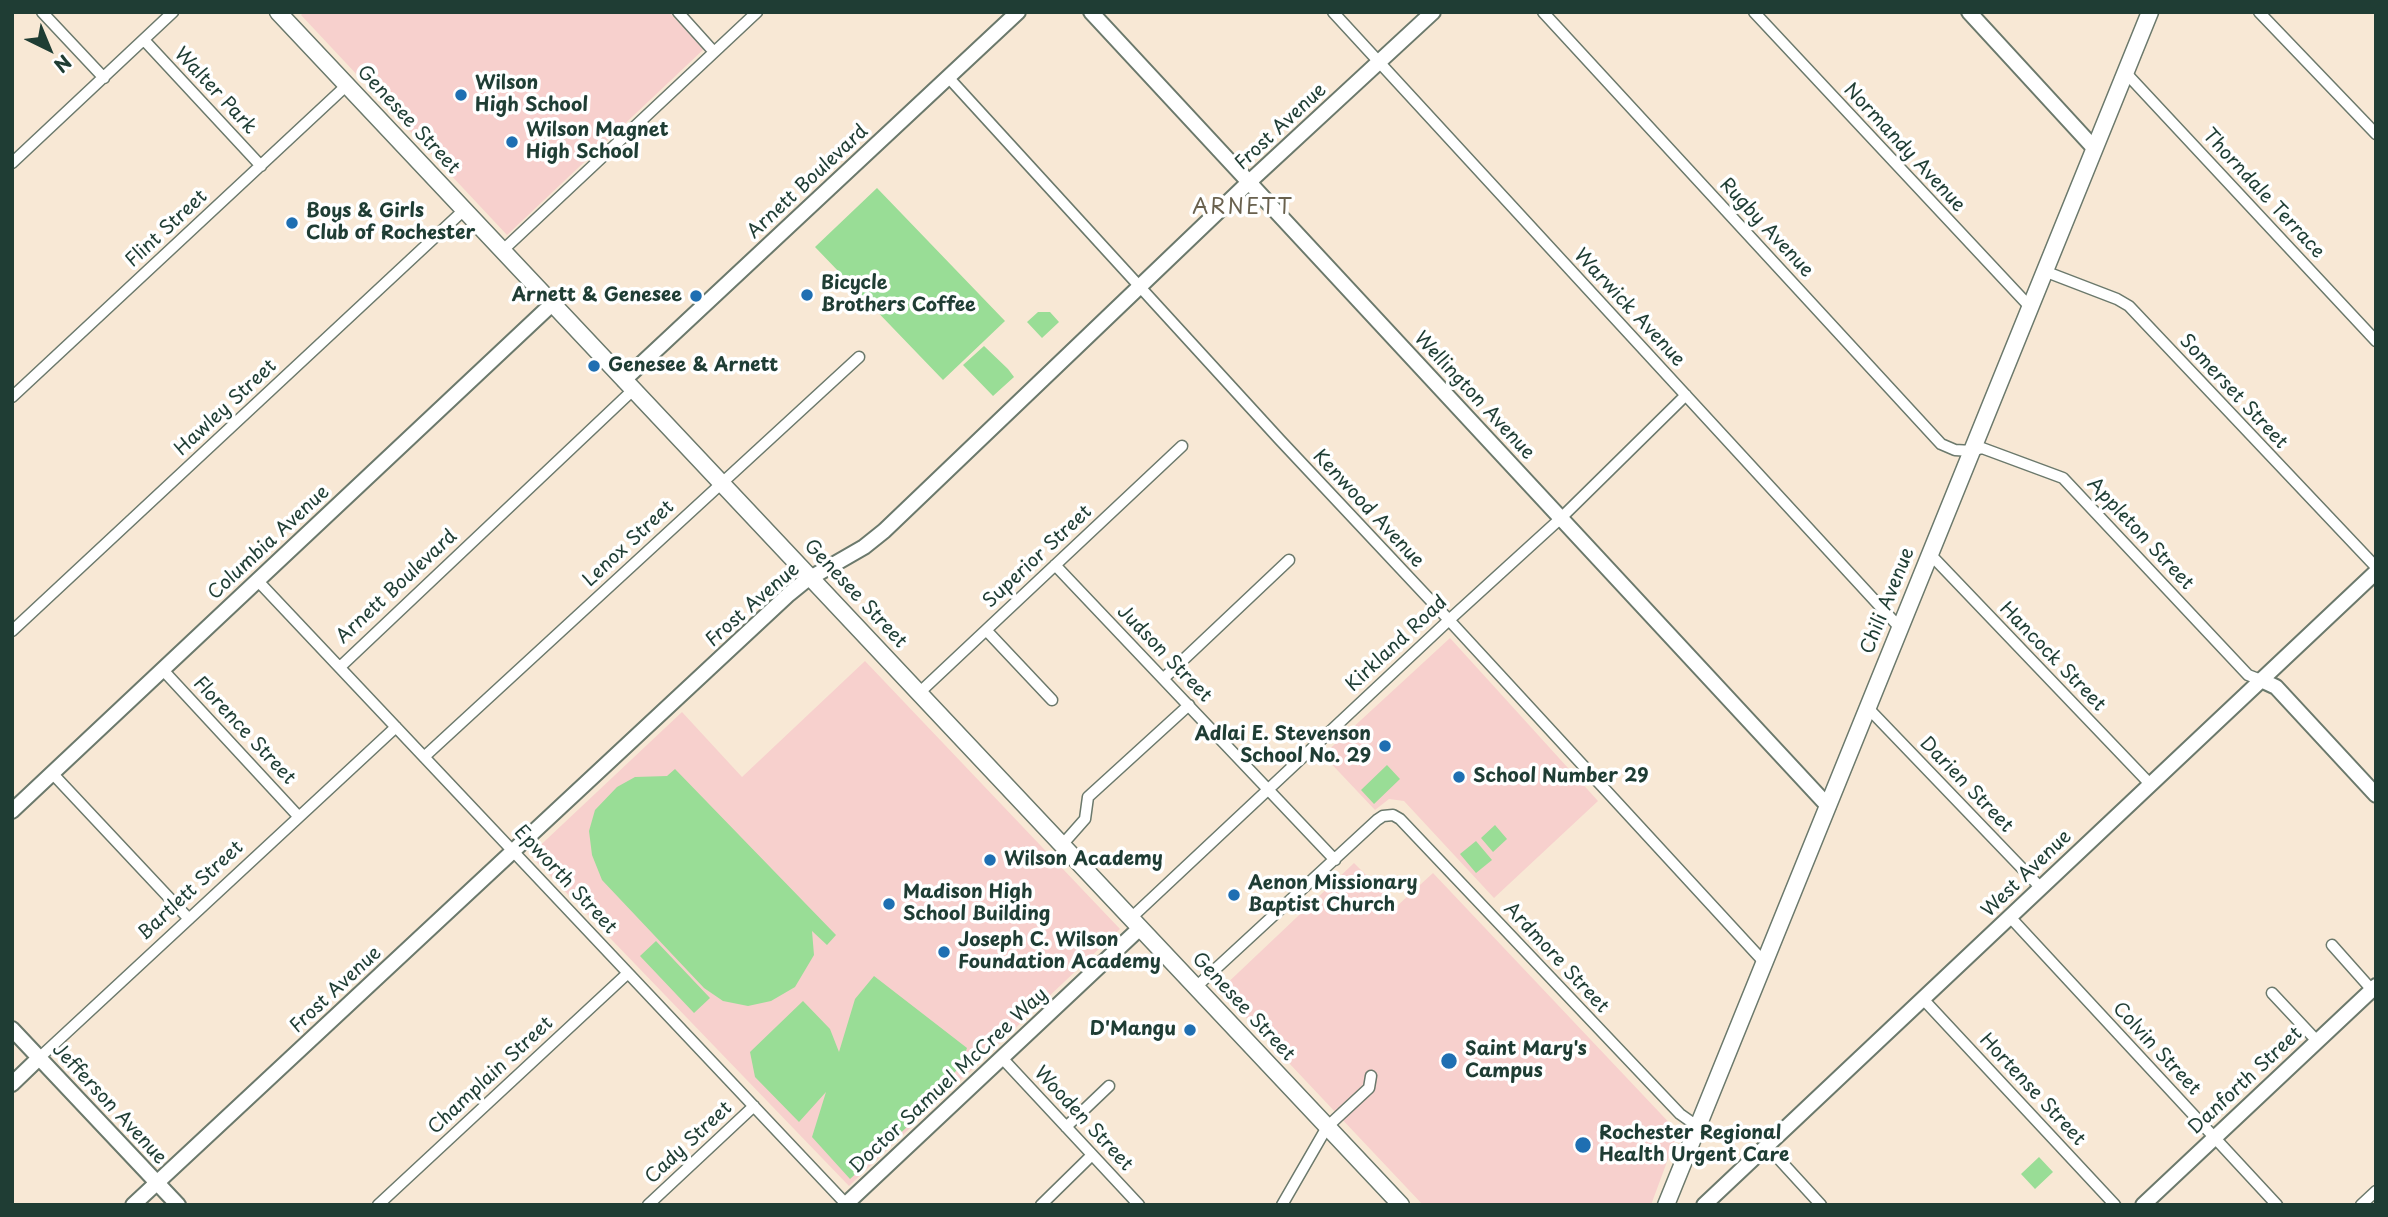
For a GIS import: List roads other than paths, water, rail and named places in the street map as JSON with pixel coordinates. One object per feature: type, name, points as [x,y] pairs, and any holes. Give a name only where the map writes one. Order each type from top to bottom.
[{"type":"main road","name":"Chili Avenue","points":[[1666,1205],[2150,12]]},
{"type":"main road","name":"Genesee Street","points":[[284,14],[346,85],[1401,1205]]},
{"type":"street","points":[[42,12],[104,78]]},
{"type":"street","points":[[12,163],[173,12]]},
{"type":"street","points":[[678,12],[714,52]]},
{"type":"street","points":[[502,251],[757,12]]},
{"type":"street","name":"Arnett Boulevard","points":[[340,667],[628,385],[1018,12]]},
{"type":"street","name":"Wellington Avenue","points":[[1091,12],[1828,806]]},
{"type":"street","name":"Warwick Avenue","points":[[1332,12],[1899,628]]},
{"type":"street","name":"Frost Avenue","points":[[133,1205],[789,594],[810,578],[864,547],[884,531],[1248,183],[1433,12]]},
{"type":"street","name":"Rugby Avenue","points":[[1543,12],[1941,444],[1955,450],[1972,451]]},
{"type":"street","name":"Normandy Avenue","points":[[1754,12],[2029,307]]},
{"type":"street","points":[[1969,12],[2094,148]]},
{"type":"street","points":[[2259,12],[2376,134]]},
{"type":"street","name":"Walter Park","points":[[144,40],[261,166]]},
{"type":"street","name":"Thorndale Terrace","points":[[2125,72],[2376,341]]},
{"type":"street","name":"Kenwood Avenue","points":[[948,78],[1764,962]]},
{"type":"street","name":"Flint Street","points":[[12,397],[346,85]]},
{"type":"street","name":"Hawley Street","points":[[12,631],[464,210]]},
{"type":"street","name":"Somerset Street","points":[[2044,271],[2129,306],[2376,570]]},
{"type":"street","name":"Columbia Avenue","points":[[12,811],[552,303]]},
{"type":"street","name":"Lenox Street","points":[[424,757],[859,357]]},
{"type":"street","name":"Kirkland Road","points":[[1136,923],[1268,789],[1562,518],[1686,395]]},
{"type":"street","name":"Superior Street","points":[[919,693],[1182,446]]},
{"type":"street","name":"Appleton Street","points":[[1972,451],[1982,448],[2063,478],[2248,675],[2261,680]]},
{"type":"street","name":"Hancock Street","points":[[1930,554],[2150,784]]},
{"type":"street","points":[[1164,678],[1289,560]]},
{"type":"street","name":"Judson Street","points":[[1055,565],[1335,860]]},
{"type":"street","name":"West Avenue","points":[[1704,1205],[2376,570]]},
{"type":"street","name":"Epworth Street","points":[[257,580],[846,1204]]},
{"type":"street","points":[[986,630],[1052,701]]},
{"type":"street","name":"Florence Street","points":[[162,668],[299,817]]},
{"type":"street","points":[[2261,680],[2276,687],[2376,795]]},
{"type":"street","points":[[1062,845],[1085,818],[1088,797],[1189,705]]},
{"type":"street","name":"Darien Street","points":[[1867,707],[2040,887]]},
{"type":"street","name":"Bartlett Street","points":[[12,1084],[396,727]]},
{"type":"street","points":[[52,773],[189,919]]},
{"type":"street","name":"Ardmore Street","points":[[1335,860],[1377,820],[1389,814],[1400,819],[1680,1114],[1698,1126]]},
{"type":"street","points":[[1196,988],[1335,860]]},
{"type":"street","name":"Colvin Street","points":[[2010,917],[2277,1205]]},
{"type":"street","name":"Doctor Samuel McCree Way","points":[[846,1204],[1002,1058],[1136,923]]},
{"type":"street","points":[[2332,945],[2374,988]]},
{"type":"street","name":"Champlain Street","points":[[378,1205],[628,972]]},
{"type":"street","name":"Danforth Street","points":[[2143,1205],[2374,988]]},
{"type":"street","points":[[2272,993],[2317,1041]]},
{"type":"street","name":"Hortense Street","points":[[1923,999],[2115,1205]]},
{"type":"street","name":"Jefferson Avenue","points":[[12,1030],[178,1205]]},
{"type":"street","name":"Wooden Street","points":[[1002,1058],[1139,1205]]},
{"type":"street","points":[[1282,1205],[1327,1127],[1369,1087],[1371,1076]]},
{"type":"street","points":[[1066,1127],[1109,1086]]},
{"type":"street","name":"Cady Street","points":[[648,1205],[754,1106]]},
{"type":"street","points":[[1767,1146],[1821,1205]]},
{"type":"street","points":[[1041,1205],[1093,1155]]},
{"type":"street","points":[[2361,1205],[2376,1191]]},
{"type":"place","name":"Wilson High School","points":[[461,95]]},
{"type":"place","name":"Wilson Magnet High School","points":[[512,142]]},
{"type":"place","name":"Boys & Girls Club of Rochester","points":[[292,223]]},
{"type":"place","name":"Bicycle Brothers Coffee","points":[[807,295]]},
{"type":"place","name":"Arnett & Genesee","points":[[696,296]]},
{"type":"place","name":"Genesee & Arnett","points":[[594,366]]},
{"type":"place","name":"Adlai E. Stevenson School No. 29","points":[[1385,746]]},
{"type":"place","name":"School Number 29","points":[[1459,777]]},
{"type":"place","name":"Wilson Academy","points":[[990,860]]},
{"type":"place","name":"Aenon Missionary Baptist Church","points":[[1234,895]]},
{"type":"place","name":"Madison High School Building","points":[[889,904]]},
{"type":"place","name":"Joseph C. Wilson Foundation Academy","points":[[944,952]]},
{"type":"place","name":"D'Mangu","points":[[1190,1030]]},
{"type":"place","name":"Saint Mary's Campus","points":[[1449,1061]]},
{"type":"place","name":"Rochester Regional Health Urgent Care","points":[[1583,1145]]},
{"type":"district","name":"ARNETT","points":[[1243,208]]}]
